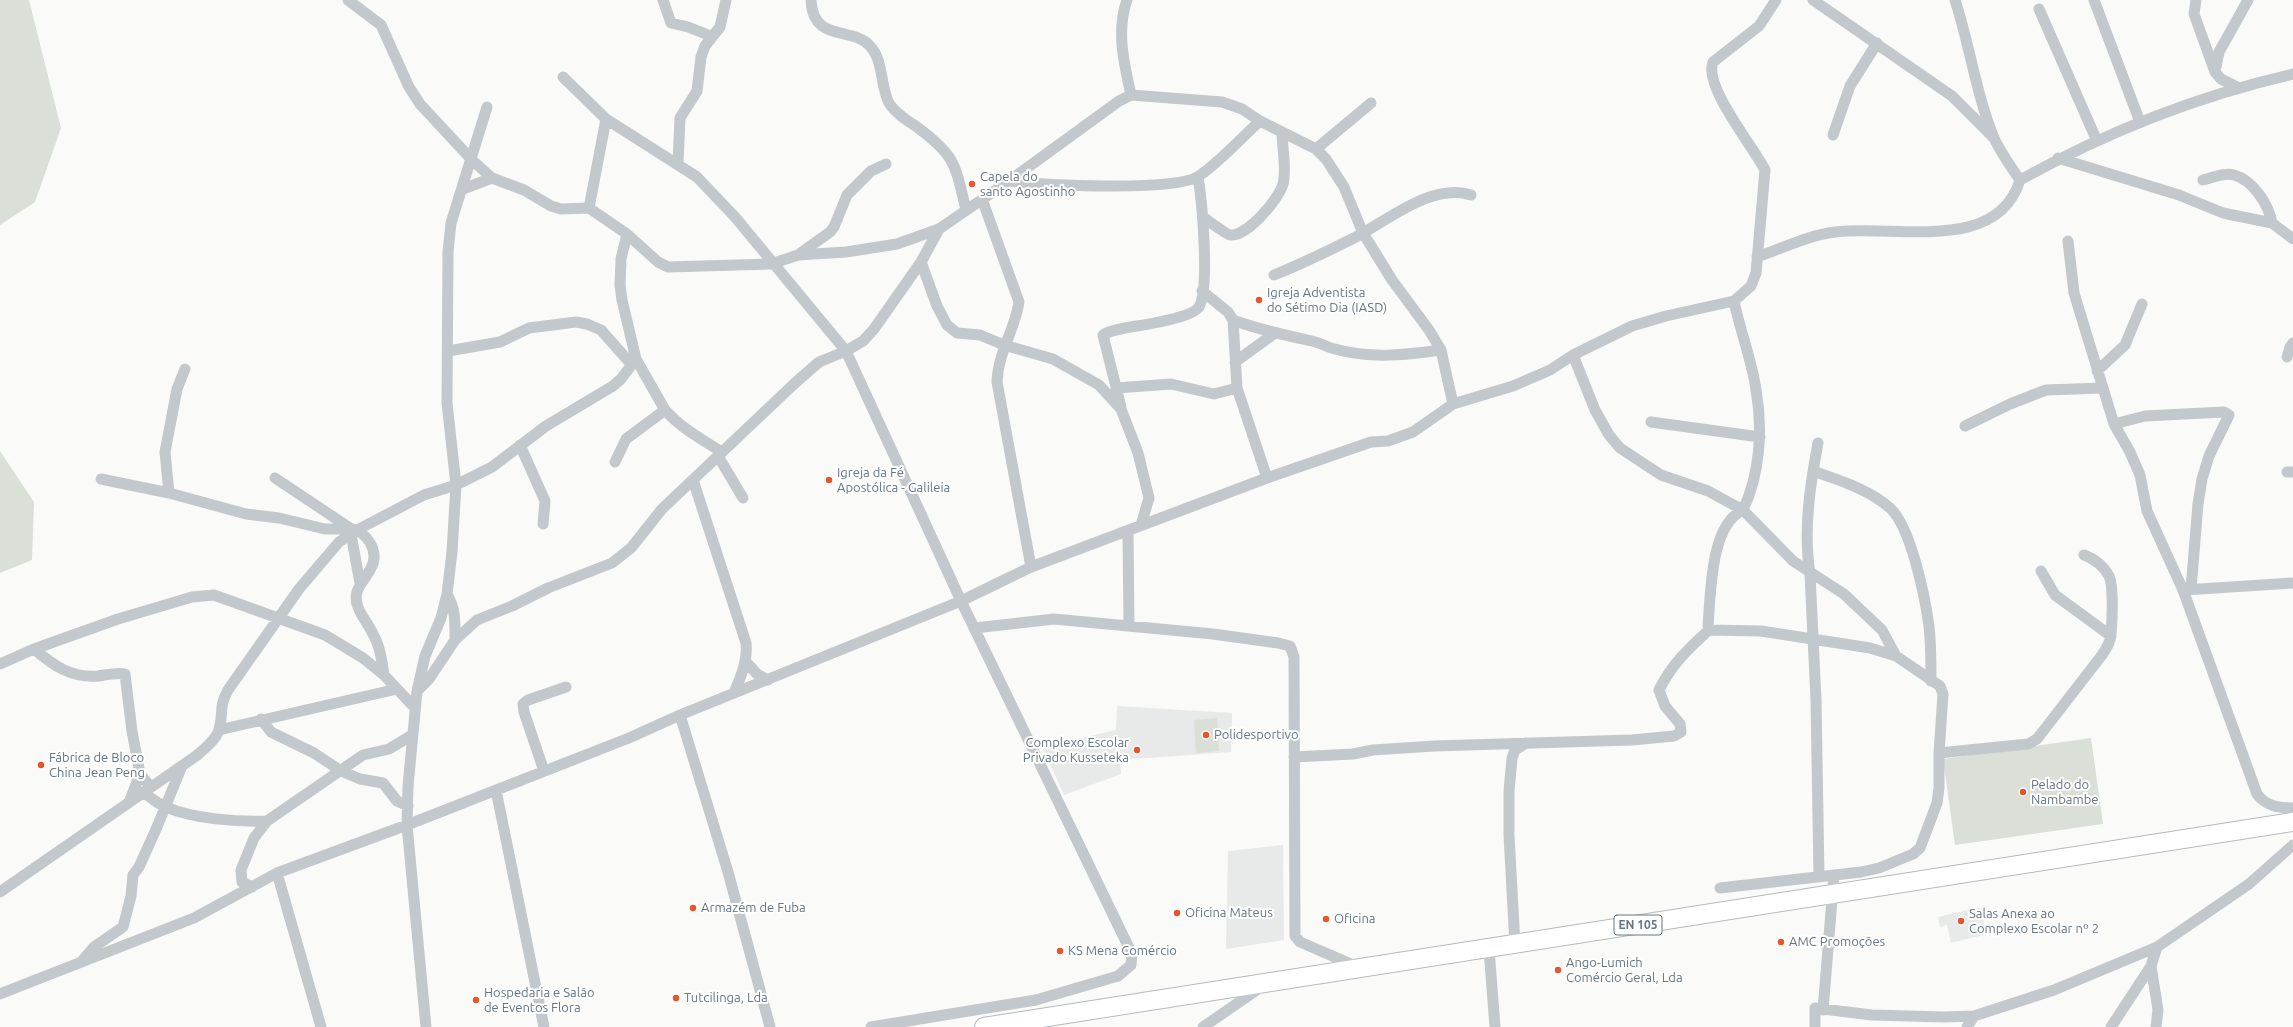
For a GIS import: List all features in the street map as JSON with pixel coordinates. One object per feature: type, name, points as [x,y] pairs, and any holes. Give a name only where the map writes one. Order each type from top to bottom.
[{"type":"main road","name":"EN 105","points":[[984,1027],[2293,822]]},
{"type":"street","points":[[348,0],[381,25],[409,87],[420,104],[472,160],[492,178],[524,190],[551,206],[560,209],[589,208],[627,234],[658,262],[668,267],[772,264],[798,255],[846,252],[897,244],[939,228],[1009,181],[1119,101],[1131,95],[1222,102],[1242,109],[1260,121],[1316,149],[1326,159],[1344,187],[1363,233],[1392,280],[1429,330],[1441,350],[1453,404]]},
{"type":"street","points":[[663,0],[671,23],[688,27],[711,36]]},
{"type":"street","points":[[678,163],[680,118],[697,92],[701,57],[711,36],[720,27],[726,0]]},
{"type":"street","points":[[811,0],[812,11],[821,25],[837,34],[858,38],[870,45],[876,54],[890,104],[905,119],[935,141],[952,158],[966,210]]},
{"type":"street","points":[[1127,0],[1122,15],[1121,42],[1131,95]]},
{"type":"street","points":[[0,994],[194,918],[277,873],[407,825],[629,738],[680,715],[961,601],[1031,567],[1128,532],[1141,525],[1267,478],[1372,442],[1388,440],[1413,432],[1453,404],[1513,386],[1550,370],[1573,356],[1632,326],[1666,316],[1734,301],[1751,286],[1756,273],[1765,170],[1758,156],[1714,85],[1710,69],[1713,62],[1759,26],[1776,0]]},
{"type":"street","points":[[1955,0],[1967,36],[1972,65],[1994,139]]},
{"type":"street","points":[[2094,0],[2140,122]]},
{"type":"street","points":[[2196,0],[2194,14],[2215,72],[2221,79],[2237,87]]},
{"type":"street","points":[[2215,72],[2219,52],[2248,0]]},
{"type":"street","points":[[1818,1],[1952,96],[1994,139],[2020,180]]},
{"type":"street","points":[[2039,9],[2097,141]]},
{"type":"street","points":[[1833,135],[1850,86],[1877,43]]},
{"type":"street","points":[[1757,257],[1815,236],[1836,232],[1880,230],[1953,231],[1972,226],[1989,220],[2005,206],[2017,191],[2020,180],[2058,158],[2140,122],[2237,87],[2293,74]]},
{"type":"street","points":[[563,77],[606,119],[678,163],[697,177],[735,217],[772,264],[846,351],[961,601],[1132,954],[1131,965],[1118,976],[1036,1000],[871,1027]]},
{"type":"street","points":[[1316,149],[1371,103]]},
{"type":"street","points":[[426,1027],[407,825],[412,735],[417,691],[425,656],[441,618],[447,594],[456,485],[447,403],[448,252],[451,223],[472,160],[487,107]]},
{"type":"street","points":[[589,208],[606,119]]},
{"type":"street","points":[[1009,181],[1036,184],[1132,186],[1177,182],[1198,177],[1260,121]]},
{"type":"street","points":[[1204,218],[1228,235],[1237,234],[1260,217],[1283,184],[1285,174],[1282,132]]},
{"type":"street","points":[[2058,158],[2180,195],[2223,213],[2272,223],[2293,239]]},
{"type":"street","points":[[798,255],[830,232],[834,226],[846,194],[871,171],[886,164]]},
{"type":"street","points":[[2203,180],[2233,174],[2240,178],[2263,198],[2270,210],[2272,223]]},
{"type":"street","points":[[1141,525],[1149,498],[1138,453],[1121,409],[1104,335],[1175,318],[1194,311],[1199,306],[1202,291],[1204,218],[1198,177]]},
{"type":"street","points":[[463,189],[492,178]]},
{"type":"street","points":[[1274,275],[1316,258],[1363,233],[1392,214],[1420,201],[1455,191],[1471,195]]},
{"type":"street","points":[[982,199],[1019,302],[1017,313],[998,364],[997,382],[1031,567]]},
{"type":"street","points":[[417,691],[429,679],[455,640],[477,620],[512,606],[548,588],[612,563],[631,548],[662,509],[819,362],[846,351],[863,341],[874,329],[921,262],[939,228]]},
{"type":"street","points":[[0,892],[130,800],[182,766],[213,740],[219,730],[221,701],[278,619],[333,547],[351,530],[424,495],[456,485],[492,466],[546,426],[613,386],[621,379],[634,362],[620,285],[621,259],[627,234]]},
{"type":"street","points":[[2068,240],[2074,293],[2114,424],[2140,475],[2147,511],[2187,590],[2257,794],[2263,802],[2274,806],[2293,808]]},
{"type":"street","points":[[921,262],[926,281],[947,326],[957,333],[980,335],[1004,345],[1053,358],[1099,385],[1121,409]]},
{"type":"street","points":[[1202,291],[1228,312],[1233,320],[1237,388],[1267,478]]},
{"type":"street","points":[[1709,630],[1712,573],[1717,546],[1736,513],[1743,510],[1753,489],[1760,437],[1756,390],[1734,301]]},
{"type":"street","points":[[2097,371],[2125,345],[2142,304]]},
{"type":"street","points":[[1233,320],[1256,329],[1315,342],[1336,350],[1364,354],[1398,356],[1441,350]]},
{"type":"street","points":[[448,351],[500,342],[529,328],[576,322],[588,324],[601,330],[634,362],[665,410],[685,429],[720,454],[743,498]]},
{"type":"street","points":[[1235,362],[1275,333]]},
{"type":"street","points":[[2287,357],[2293,343]]},
{"type":"street","points":[[1573,356],[1595,410],[1610,435],[1620,448],[1661,475],[1708,491],[1743,510],[1780,549],[1810,574],[1826,581],[1844,594],[1882,630],[1896,656]]},
{"type":"street","points":[[169,493],[165,452],[177,389],[185,369]]},
{"type":"street","points":[[1116,388],[1171,384],[1214,394],[1237,388]]},
{"type":"street","points":[[1965,426],[2010,404],[2046,390],[2103,388]]},
{"type":"street","points":[[615,462],[626,439],[665,410]]},
{"type":"street","points":[[2114,424],[2145,416],[2224,412],[2229,416],[2209,456],[2202,479],[2187,590]]},
{"type":"street","points":[[1651,422],[1760,437]]},
{"type":"street","points":[[1818,443],[1813,470],[1808,515],[1807,554],[1810,574],[1816,700],[1819,877]]},
{"type":"street","points":[[520,445],[545,501],[543,524]]},
{"type":"street","points":[[1813,470],[1859,489],[1890,508],[1899,520],[1913,553],[1929,625],[1931,681]]},
{"type":"street","points":[[276,478],[351,530],[369,540],[373,552],[372,567],[360,583],[356,597],[358,607],[374,635],[382,657],[384,675]]},
{"type":"street","points":[[101,479],[169,493],[246,514],[280,518],[325,529],[351,530]]},
{"type":"street","points":[[693,480],[746,643],[746,662],[734,693]]},
{"type":"street","points":[[351,530],[360,583]]},
{"type":"street","points":[[1128,532],[1129,626]]},
{"type":"street","points":[[1939,753],[2028,744],[2037,739],[2102,655],[2108,646],[2111,636],[2109,577],[2096,560],[2084,555]]},
{"type":"street","points":[[2041,571],[2055,595],[2111,636]]},
{"type":"street","points":[[2187,590],[2293,582]]},
{"type":"street","points":[[447,594],[453,604],[455,615],[455,640]]},
{"type":"street","points":[[0,664],[34,649],[118,619],[192,597],[214,595],[325,635],[363,658],[384,675],[415,708]]},
{"type":"street","points":[[975,628],[1054,619],[1213,634],[1290,646],[1294,657],[1295,936],[1300,942],[1362,968]]},
{"type":"street","points":[[1294,757],[1353,754],[1373,750],[1434,746],[1632,740],[1674,736],[1681,732],[1680,724],[1664,706],[1659,690],[1667,674],[1684,652],[1709,630],[1761,631],[1870,648],[1896,656],[1940,686],[1943,694],[1939,753],[1939,788],[1937,803],[1920,848],[1913,854],[1879,868],[1819,877],[1720,888]]},
{"type":"street","points":[[34,649],[53,666],[65,672],[87,677],[126,674],[132,731],[140,774],[147,789],[165,807],[190,814],[242,822],[267,821]]},
{"type":"street","points":[[746,662],[757,674],[768,680]]},
{"type":"street","points":[[544,771],[524,712],[523,704],[528,700],[566,687]]},
{"type":"street","points":[[219,730],[397,689]]},
{"type":"street","points":[[680,715],[728,872],[770,1027]]},
{"type":"street","points":[[261,720],[271,732],[314,753],[341,771],[360,779],[383,784],[397,800],[408,806]]},
{"type":"street","points":[[252,887],[242,882],[240,877],[241,870],[254,838],[267,821],[363,755],[389,749],[412,735]]},
{"type":"street","points":[[1515,945],[1509,835],[1510,791],[1512,758],[1515,750],[1526,743]]},
{"type":"street","points":[[82,961],[94,947],[123,927],[131,896],[133,875],[139,867],[182,766]]},
{"type":"street","points":[[130,800],[140,774]]},
{"type":"street","points":[[496,790],[544,1027]]},
{"type":"street","points":[[242,822],[254,838]]},
{"type":"street","points":[[1815,1027],[1815,1008],[1872,1015],[1944,1017],[1974,1016],[2054,990],[2158,946],[2249,884],[2293,845]]},
{"type":"street","points":[[277,873],[320,1027]]},
{"type":"street","points":[[1823,1010],[1834,875]]},
{"type":"street","points":[[123,927],[138,941]]},
{"type":"street","points":[[2111,1027],[2151,966],[2158,946]]},
{"type":"street","points":[[1489,949],[1496,1027]]},
{"type":"street","points":[[2151,966],[2158,1010],[2156,1027]]},
{"type":"street","points":[[1203,1027],[1268,982]]},
{"type":"street","points":[[1036,1000],[1040,1018]]},
{"type":"street","points":[[1967,1027],[1974,1016]]},
{"type":"shaded area","points":[[0,0],[29,0],[61,128],[35,202],[0,225]]},
{"type":"shaded area","points":[[0,451],[34,502],[32,560],[0,573]]},
{"type":"shaded area","name":"Complexo Escolar Privado Kusseteka","points":[[1117,706],[1232,713],[1231,752],[1120,760],[1121,774],[1064,795],[1042,747],[1116,730]]},
{"type":"shaded area","name":"Polidesportivo","points":[[1217,718],[1219,751],[1196,753],[1194,720]]},
{"type":"shaded area","name":"Pelado do Nambambe","points":[[2091,738],[2103,824],[1955,845],[1943,759]]},
{"type":"shaded area","points":[[1283,845],[1284,940],[1226,949],[1228,851]]},
{"type":"shaded area","name":"Salas Anexa ao Complexo Escolar nº 2","points":[[1980,907],[1987,934],[1951,943],[1947,925],[1940,927],[1938,917]]},
{"type":"place","name":"Capela do santo Agostinho","points":[[972,184]]},
{"type":"place","name":"Igreja Adventista do Sétimo Dia (IASD)","points":[[1259,300]]},
{"type":"place","name":"Igreja da Fé Apostólica - Galileia","points":[[829,480]]},
{"type":"place","name":"Polidesportivo","points":[[1206,735]]},
{"type":"place","name":"Complexo Escolar Privado Kusseteka","points":[[1137,750]]},
{"type":"place","name":"Fábrica de Bloco China Jean Peng","points":[[41,765]]},
{"type":"place","name":"Pelado do Nambambe","points":[[2023,792]]},
{"type":"place","name":"Armazém de Fuba","points":[[693,908]]},
{"type":"place","name":"Oficina Mateus","points":[[1177,913]]},
{"type":"place","name":"Oficina","points":[[1326,919]]},
{"type":"place","name":"Salas Anexa ao Complexo Escolar nº 2","points":[[1961,921]]},
{"type":"place","name":"AMC Promoções","points":[[1781,942]]},
{"type":"place","name":"KS Mena Comércio","points":[[1060,951]]},
{"type":"place","name":"Ango-Lumich Comércio Geral, Lda","points":[[1558,970]]},
{"type":"place","name":"Tutcilinga, Lda","points":[[676,998]]},
{"type":"place","name":"Hospedaria e Salão de Eventos Flora","points":[[476,1000]]}]
